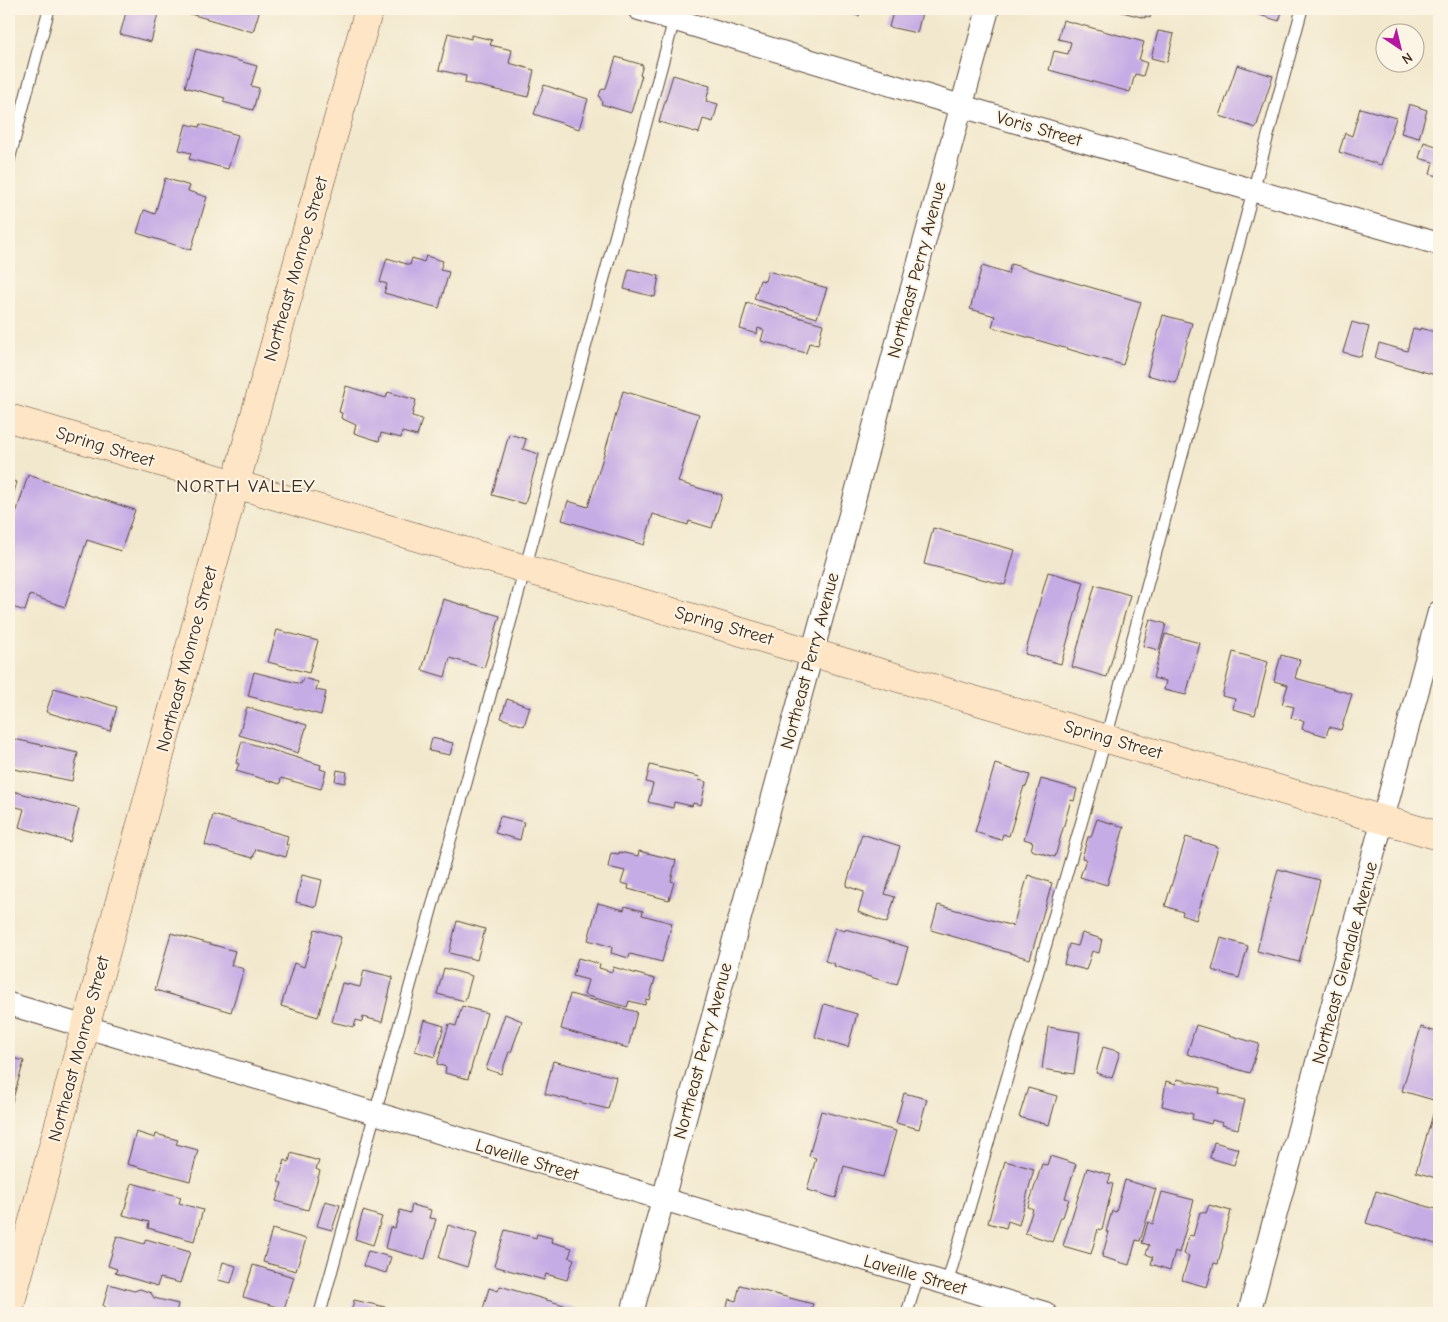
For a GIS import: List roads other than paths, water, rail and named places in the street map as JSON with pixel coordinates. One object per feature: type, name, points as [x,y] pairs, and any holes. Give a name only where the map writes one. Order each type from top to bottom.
[{"type":"street","name":"Northeast Monroe Street","points":[[9,1310],[85,1026],[369,9]]},
{"type":"street","name":"Voris Street","points":[[639,9],[676,14],[961,106],[1439,244]]},
{"type":"street","name":"Northeast Perry Avenue","points":[[632,1313],[988,9]]},
{"type":"street","name":"Spring Street","points":[[9,418],[1439,836]]},
{"type":"street","name":"Northeast Glendale Avenue","points":[[1248,1313],[1384,820],[1439,612]]},
{"type":"street","name":"Laveille Street","points":[[9,1004],[947,1284],[1022,1310],[1045,1313]]},
{"type":"lane","points":[[9,160],[49,9]]},
{"type":"lane","points":[[947,1284],[1106,738],[1302,9]]},
{"type":"lane","points":[[320,1313],[676,14]]},
{"type":"lane","points":[[907,1313],[918,1276]]},
{"type":"district","name":"NORTH VALLEY","points":[[246,486]]}]
